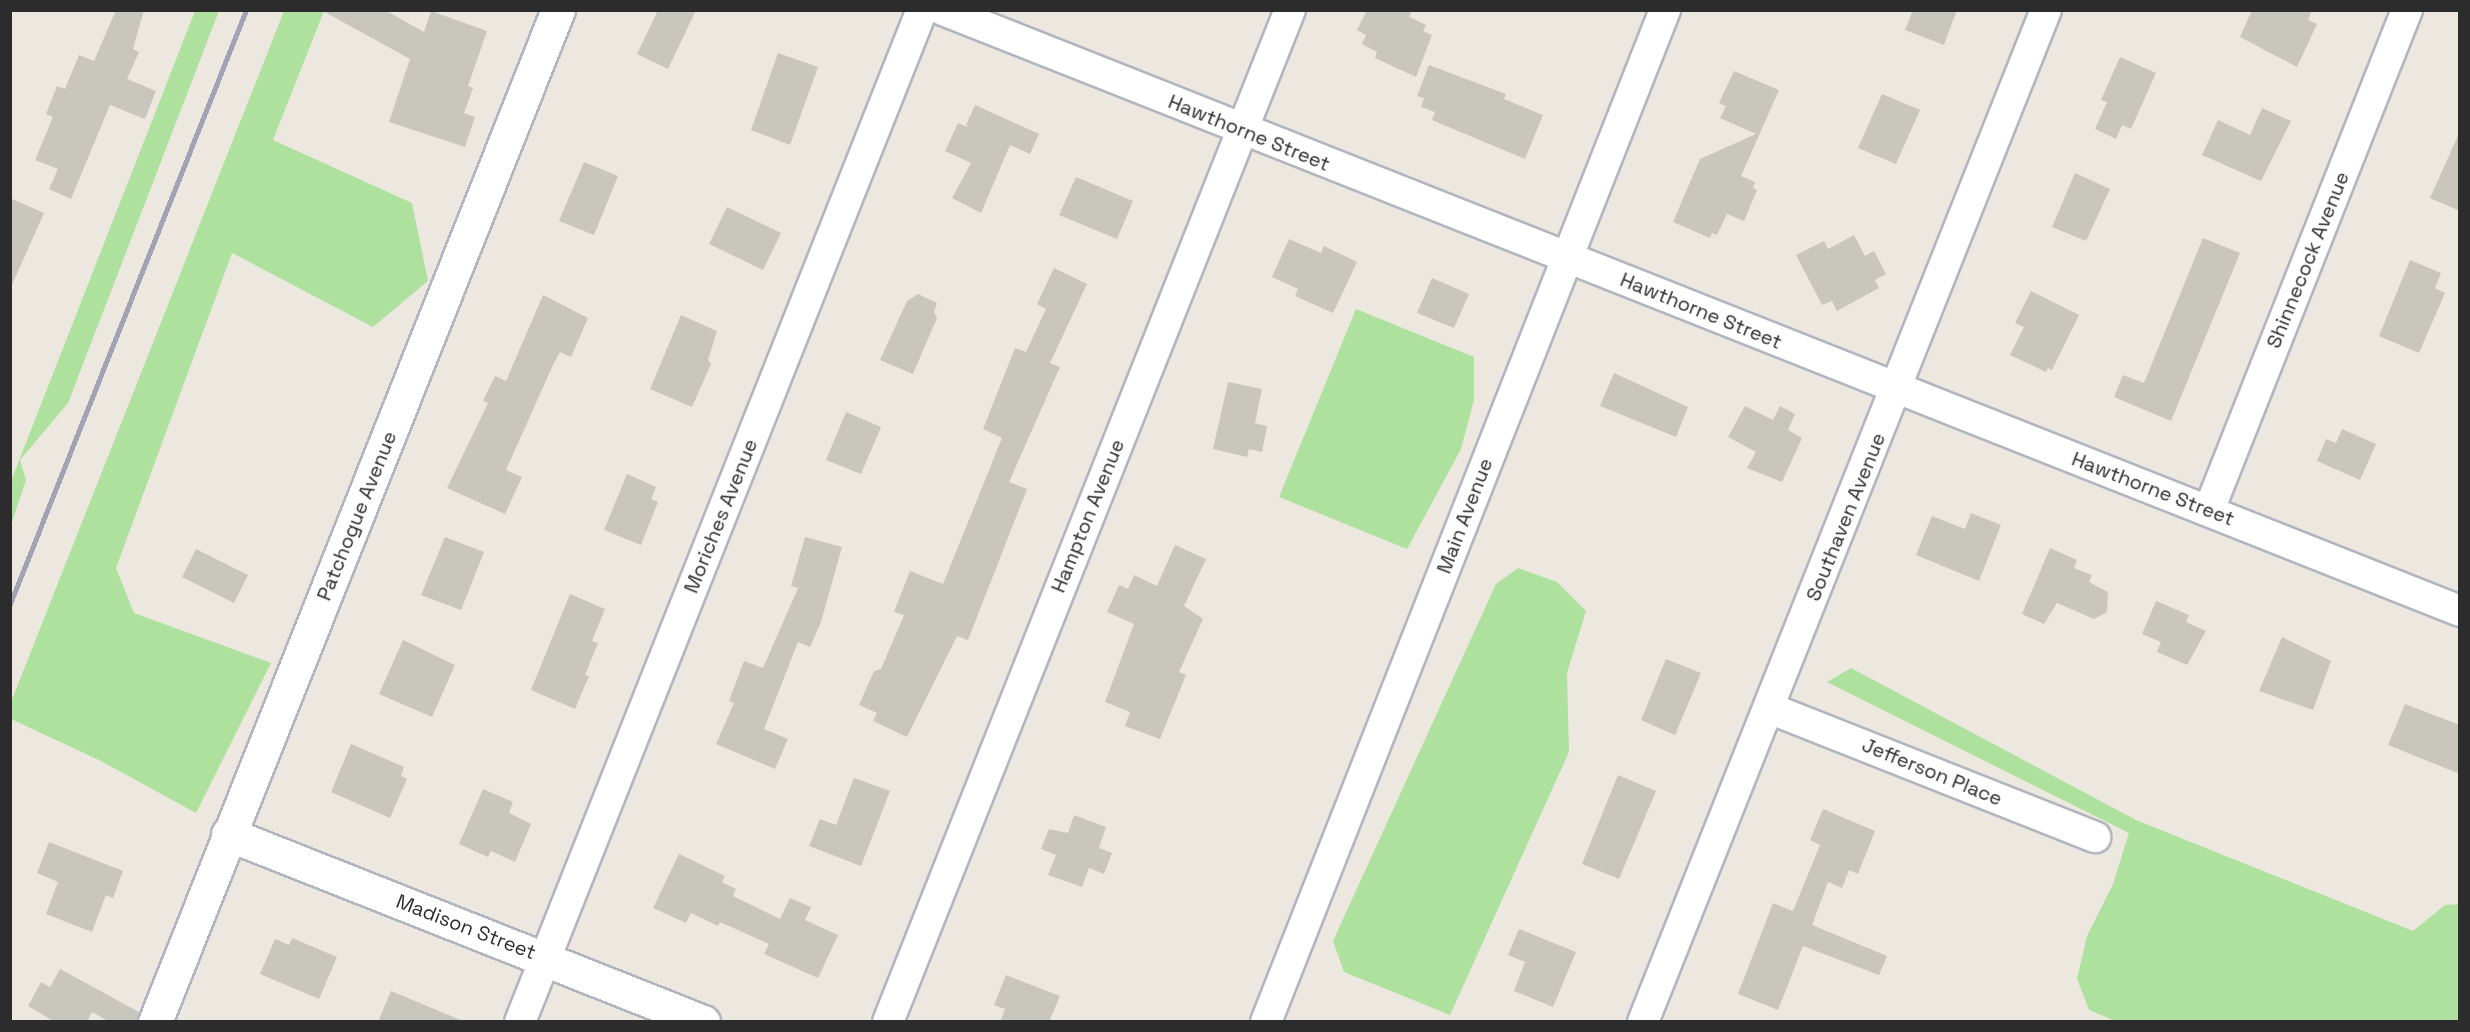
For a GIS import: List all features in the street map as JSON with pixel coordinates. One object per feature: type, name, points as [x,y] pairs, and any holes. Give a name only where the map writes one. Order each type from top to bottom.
[{"type":"street","name":"Patchogue Avenue","points":[[155,1022],[558,10]]},
{"type":"street","name":"Moriches Avenue","points":[[520,1022],[922,10]]},
{"type":"street","name":"Hawthorne Street","points":[[943,10],[1241,130],[2209,510],[2460,611]]},
{"type":"street","name":"Hampton Avenue","points":[[888,1022],[1290,10]]},
{"type":"street","name":"Main Avenue","points":[[1266,1022],[1665,10]]},
{"type":"street","name":"Southaven Avenue","points":[[1645,1021],[1898,389],[2046,10]]},
{"type":"street","name":"Shinnecock Avenue","points":[[2209,510],[2408,10]]},
{"type":"street","name":"Jefferson Place","points":[[1769,708],[2095,837]]},
{"type":"street","name":"Madison Street","points":[[228,834],[703,1022]]},
{"type":"green space","points":[[195,11],[219,11],[68,403],[20,460],[26,480],[11,525],[11,481]]},
{"type":"green space","points":[[284,11],[324,11],[273,140],[412,203],[428,281],[373,327],[232,253],[116,568],[134,613],[271,663],[196,813],[101,761],[11,719],[11,702]]},
{"type":"green space","points":[[1356,309],[1474,357],[1474,400],[1461,449],[1407,549],[1279,497]]},
{"type":"green space","points":[[1518,568],[1557,582],[1586,611],[1567,673],[1569,752],[1450,1015],[1344,972],[1333,941],[1496,584]]},
{"type":"green space","points":[[1851,668],[2136,820],[2413,931],[2445,905],[2459,904],[2459,1021],[2118,1022],[2089,1010],[2077,979],[2087,936],[2113,884],[2129,833],[1827,682]]},
{"type":"building","points":[[116,10],[144,10],[133,49],[139,52],[127,79],[156,91],[145,119],[110,105],[71,199],[49,189],[58,169],[35,160],[53,117],[46,114],[57,86],[65,89],[79,55],[94,61]]},
{"type":"building","points":[[321,10],[385,10],[424,32],[431,11],[487,31],[468,86],[473,88],[464,113],[475,117],[465,147],[389,122],[410,59]]},
{"type":"building","points":[[658,10],[696,10],[668,69],[637,54]]},
{"type":"building","points":[[1367,10],[1412,10],[1409,17],[1426,25],[1423,31],[1432,35],[1416,77],[1375,58],[1377,52],[1362,44],[1366,35],[1357,30]]},
{"type":"building","points":[[1913,10],[1957,10],[1944,45],[1905,30]]},
{"type":"building","points":[[2252,10],[2312,10],[2308,20],[2317,24],[2297,67],[2240,37]]},
{"type":"building","points":[[778,53],[818,67],[790,145],[751,130]]},
{"type":"building","points":[[2120,57],[2156,73],[2131,129],[2122,125],[2116,139],[2095,129],[2107,102],[2101,100]]},
{"type":"building","points":[[1429,65],[1506,94],[1504,99],[1543,115],[1525,159],[1432,120],[1435,112],[1421,107],[1424,98],[1417,96]]},
{"type":"building","points":[[1734,71],[1779,90],[1741,176],[1755,182],[1753,188],[1757,190],[1744,221],[1727,214],[1717,235],[1712,233],[1710,238],[1673,222],[1700,159],[1756,134],[1720,118],[1726,106],[1719,103]]},
{"type":"building","points":[[1882,94],[1920,110],[1896,164],[1858,148]]},
{"type":"building","points":[[975,105],[1039,134],[1030,154],[1010,145],[981,213],[952,198],[971,163],[945,151],[958,123],[970,128],[966,125]]},
{"type":"building","points":[[2262,108],[2291,121],[2261,181],[2202,155],[2218,120],[2250,135]]},
{"type":"building","points":[[2460,131],[2460,211],[2430,198]]},
{"type":"building","points":[[584,162],[618,176],[594,235],[559,221]]},
{"type":"building","points":[[2075,173],[2110,189],[2086,241],[2052,227]]},
{"type":"building","points":[[1076,177],[1133,201],[1117,239],[1059,215]]},
{"type":"building","points":[[10,198],[44,213],[10,289]]},
{"type":"building","points":[[727,207],[781,233],[763,270],[709,244]]},
{"type":"building","points":[[1854,235],[1865,256],[1874,251],[1886,274],[1875,280],[1879,288],[1837,311],[1832,301],[1822,305],[1796,255],[1824,241],[1828,249]]},
{"type":"building","points":[[2203,238],[2240,253],[2171,421],[2114,397],[2123,375],[2144,383]]},
{"type":"building","points":[[1289,239],[1321,253],[1324,246],[1357,262],[1333,313],[1295,296],[1298,289],[1272,277]]},
{"type":"building","points":[[2410,260],[2441,273],[2435,288],[2445,293],[2419,353],[2379,336]]},
{"type":"building","points":[[1054,268],[1087,284],[1050,363],[1060,367],[1009,482],[1027,489],[968,640],[957,636],[907,737],[873,721],[877,713],[859,705],[874,671],[881,669],[904,615],[894,612],[910,571],[943,584],[1002,438],[983,429],[1015,348],[1026,352],[1046,309],[1037,304]]},
{"type":"building","points":[[1432,278],[1469,294],[1454,328],[1417,313]]},
{"type":"building","points":[[2031,291],[2079,315],[2052,370],[2048,368],[2046,372],[2010,355],[2024,327],[2015,323]]},
{"type":"building","points":[[918,294],[937,303],[934,312],[937,318],[913,374],[880,360],[907,301]]},
{"type":"building","points":[[543,295],[588,318],[571,357],[560,352],[506,470],[522,477],[505,514],[447,488],[488,403],[483,401],[495,376],[506,381]]},
{"type":"building","points":[[681,315],[717,331],[708,360],[711,364],[692,407],[650,389]]},
{"type":"building","points":[[1614,373],[1688,407],[1676,437],[1600,406]]},
{"type":"building","points":[[1228,382],[1262,389],[1255,423],[1267,426],[1262,452],[1249,449],[1247,457],[1213,449]]},
{"type":"building","points":[[1745,406],[1773,420],[1780,406],[1795,414],[1788,430],[1802,438],[1782,482],[1747,468],[1756,452],[1728,437]]},
{"type":"building","points":[[846,412],[881,427],[861,474],[826,460]]},
{"type":"building","points":[[2342,429],[2376,444],[2360,480],[2317,461],[2326,439],[2336,443]]},
{"type":"building","points":[[627,474],[656,487],[651,499],[658,502],[641,545],[604,530]]},
{"type":"building","points":[[1971,513],[2001,525],[1979,581],[1916,555],[1932,516],[1965,529]]},
{"type":"building","points":[[445,537],[484,552],[461,610],[421,595]]},
{"type":"building","points":[[805,537],[842,547],[821,622],[810,647],[798,642],[764,729],[788,739],[775,769],[716,744],[734,703],[729,701],[744,661],[763,668],[798,588],[791,586]]},
{"type":"building","points":[[1175,545],[1206,559],[1184,606],[1203,619],[1179,672],[1186,675],[1160,739],[1125,726],[1130,712],[1105,702],[1134,624],[1107,612],[1119,585],[1128,589],[1134,575],[1157,586]]},
{"type":"building","points":[[2050,548],[2077,560],[2074,568],[2092,575],[2089,582],[2108,592],[2107,612],[2094,619],[2057,603],[2044,624],[2022,614]]},
{"type":"building","points":[[196,549],[248,575],[234,603],[182,577]]},
{"type":"building","points":[[570,594],[605,609],[592,641],[598,643],[585,675],[589,676],[575,709],[531,690]]},
{"type":"building","points":[[2156,601],[2189,615],[2186,622],[2206,631],[2187,665],[2157,652],[2161,642],[2142,634]]},
{"type":"building","points":[[2282,637],[2331,661],[2313,710],[2259,691]]},
{"type":"building","points":[[403,640],[455,665],[432,717],[379,694]]},
{"type":"building","points":[[1666,659],[1701,673],[1675,735],[1641,720]]},
{"type":"building","points":[[2405,704],[2460,725],[2460,774],[2388,745]]},
{"type":"building","points":[[351,744],[404,767],[401,776],[407,779],[390,818],[331,792]]},
{"type":"building","points":[[1618,775],[1656,791],[1619,879],[1582,864]]},
{"type":"building","points":[[854,778],[890,791],[861,866],[809,846],[820,819],[836,825]]},
{"type":"building","points":[[483,789],[513,802],[509,813],[531,824],[515,862],[491,851],[488,857],[459,844]]},
{"type":"building","points":[[1823,809],[1875,831],[1858,874],[1849,870],[1842,888],[1828,882],[1812,925],[1887,956],[1879,975],[1803,946],[1778,1010],[1738,994],[1773,903],[1793,911],[1820,845],[1810,840]]},
{"type":"building","points":[[1074,815],[1106,827],[1099,848],[1112,853],[1104,874],[1089,868],[1082,887],[1048,875],[1056,855],[1041,849],[1049,829],[1068,833]]},
{"type":"building","points":[[49,842],[123,871],[113,898],[106,895],[92,932],[46,914],[58,882],[37,873]]},
{"type":"building","points":[[679,854],[725,876],[722,882],[736,889],[733,896],[780,919],[790,898],[811,907],[805,920],[838,935],[818,978],[764,954],[769,944],[720,922],[718,926],[691,913],[686,923],[653,908]]},
{"type":"building","points":[[1519,929],[1576,952],[1553,1007],[1514,991],[1525,962],[1508,955]]},
{"type":"building","points":[[292,938],[337,957],[319,999],[260,974],[275,939],[289,945]]},
{"type":"building","points":[[60,969],[139,1012],[137,1022],[110,1022],[92,1012],[87,1022],[55,1022],[28,1006],[41,982],[50,987]]},
{"type":"building","points":[[1006,975],[1060,996],[1049,1022],[1000,1022],[1005,1009],[994,1005]]},
{"type":"building","points":[[391,991],[463,1021],[463,1022],[378,1022]]},
{"type":"railway","points":[[10,604],[246,10]]}]
